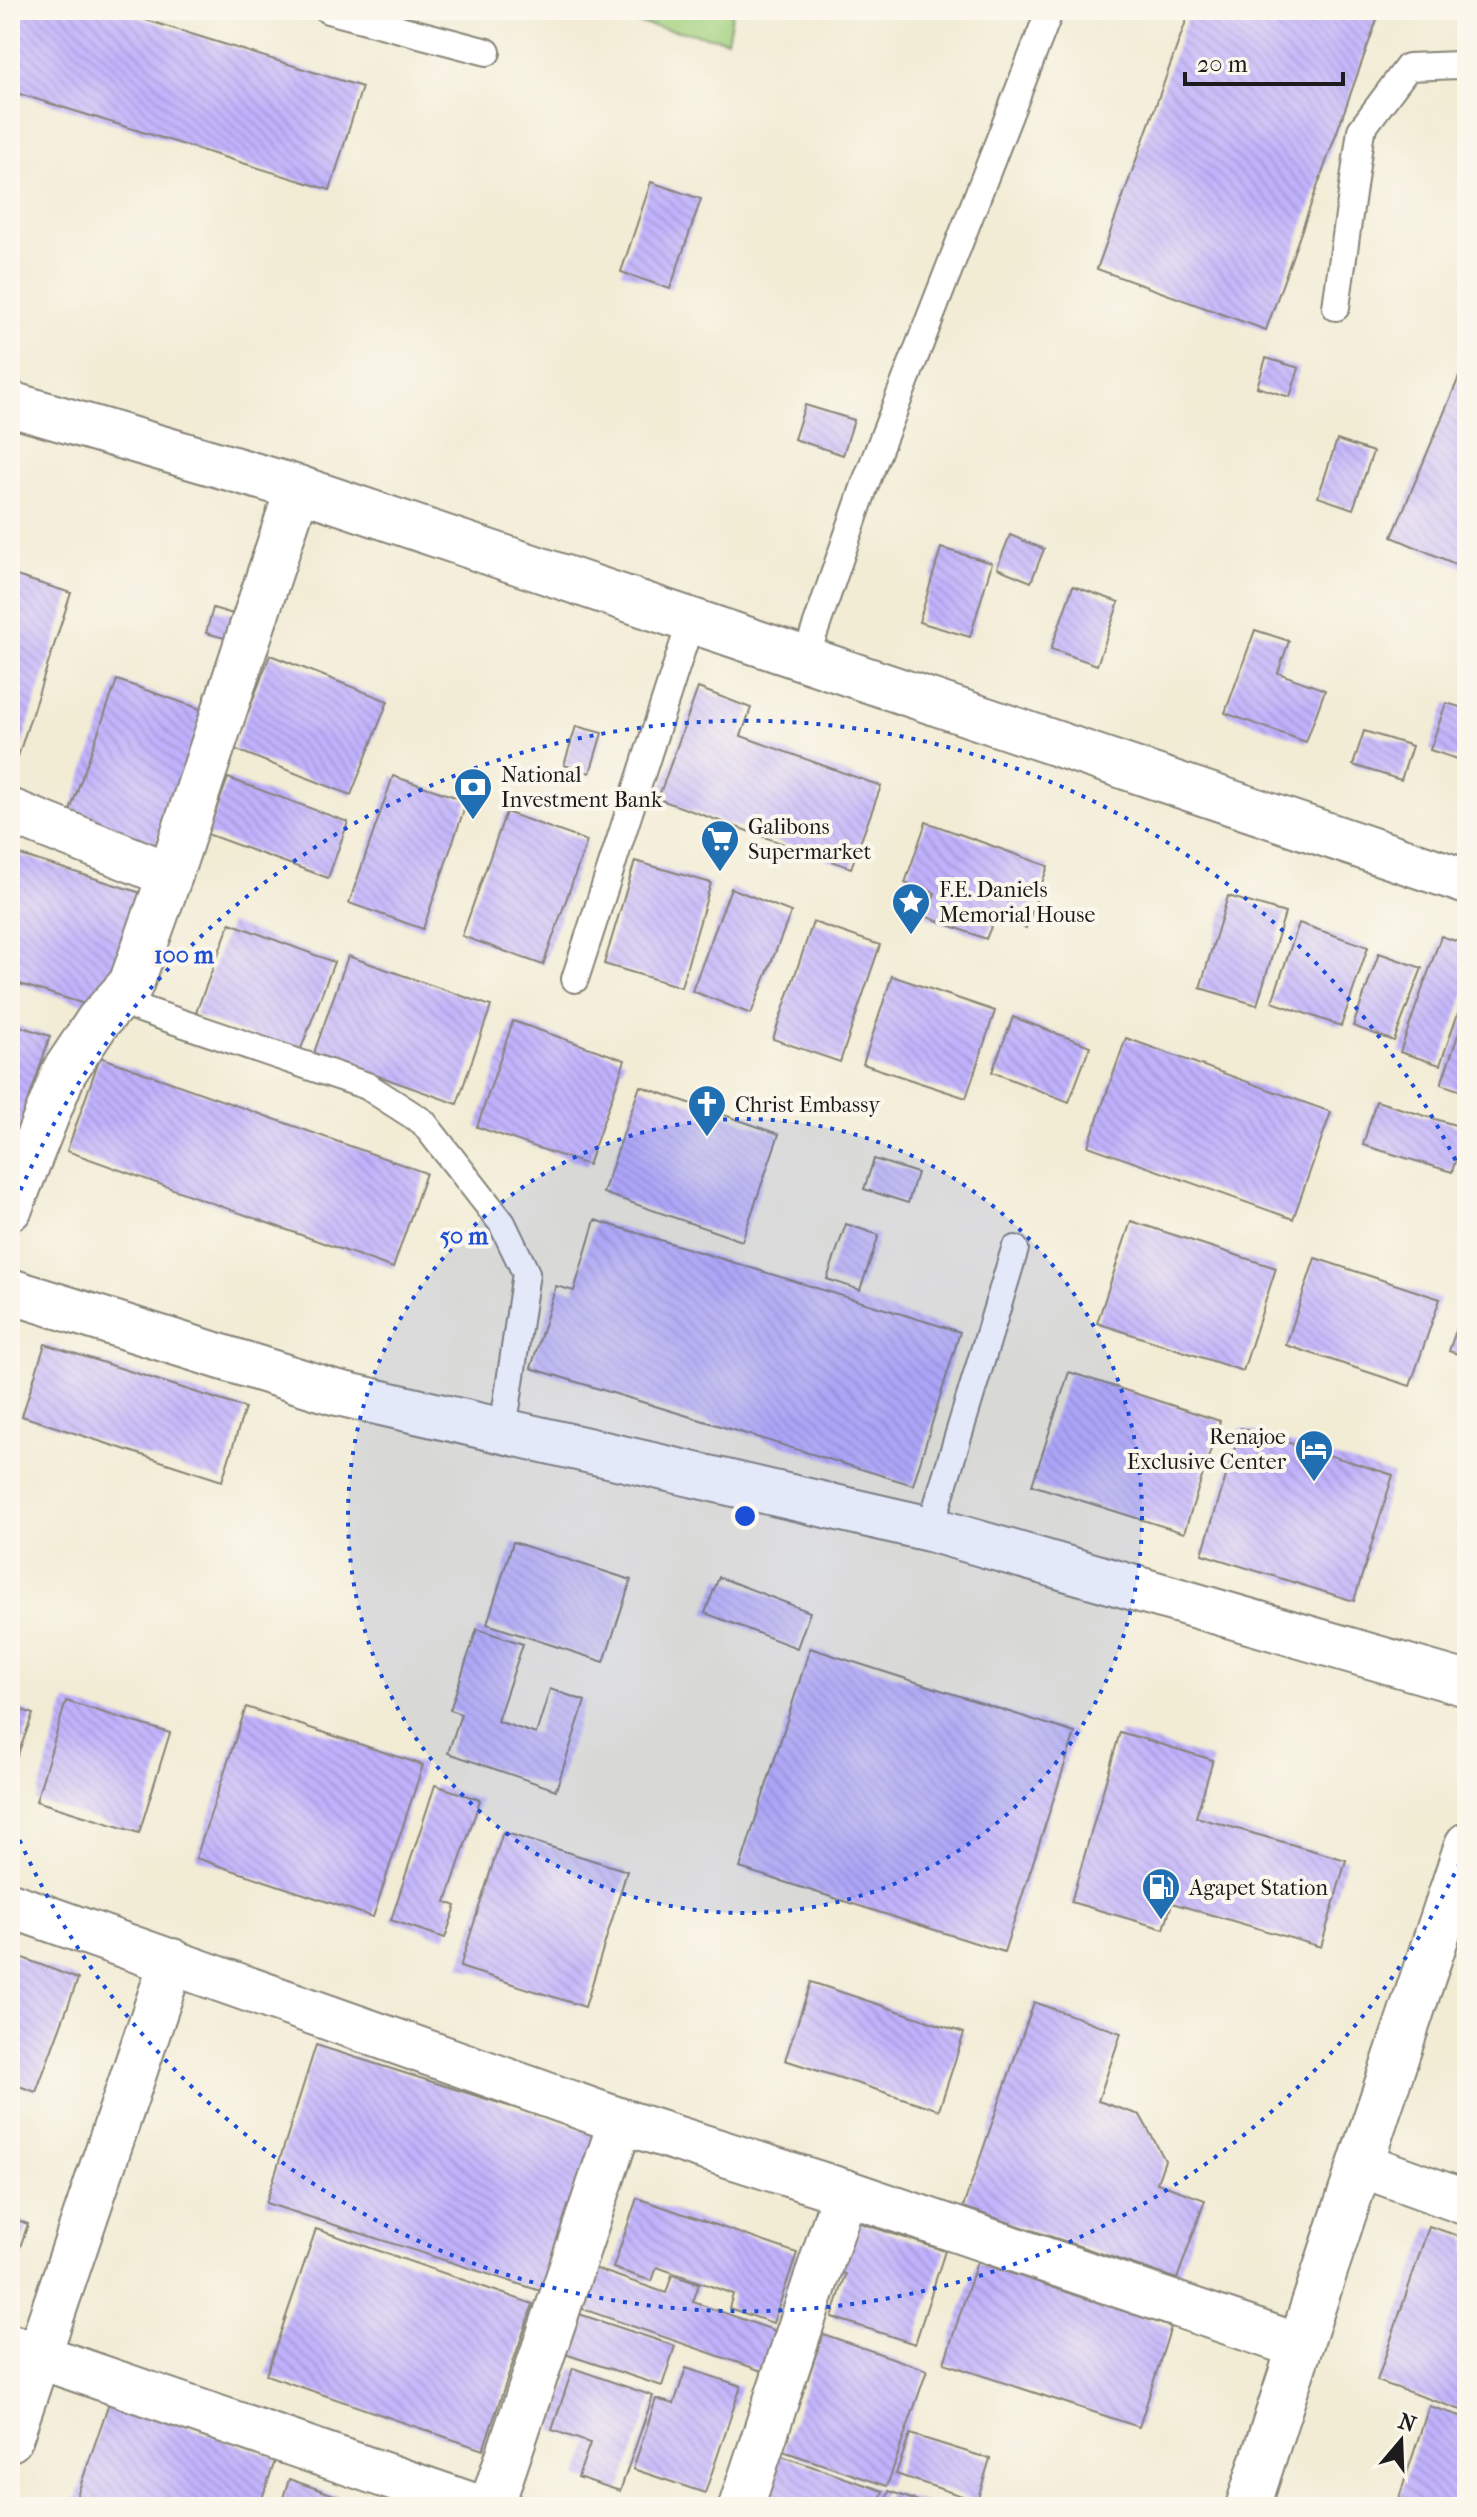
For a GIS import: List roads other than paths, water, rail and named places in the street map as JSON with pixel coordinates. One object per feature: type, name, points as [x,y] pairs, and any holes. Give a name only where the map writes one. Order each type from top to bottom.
[{"type":"street","points":[[10,404],[298,488],[1467,882]]},
{"type":"street","points":[[10,1208],[64,1072],[98,1021],[131,984],[298,488]]},
{"type":"street","points":[[10,811],[170,875]]},
{"type":"street","points":[[10,1291],[334,1392],[930,1529],[1467,1684]]},
{"type":"street","points":[[1248,2507],[1467,1845]]},
{"type":"street","points":[[10,1905],[621,2121],[845,2192],[1299,2346]]},
{"type":"street","points":[[10,2439],[24,2352],[172,1961]]},
{"type":"street","points":[[491,2507],[621,2121]]},
{"type":"street","points":[[1362,2165],[1467,2203]]},
{"type":"street","points":[[741,2507],[845,2192]]},
{"type":"street","points":[[24,2352],[477,2507]]},
{"type":"lane","points":[[328,10],[487,52]]},
{"type":"lane","points":[[805,659],[866,482],[1050,10]]},
{"type":"lane","points":[[1336,307],[1361,130],[1408,67],[1467,67]]},
{"type":"lane","points":[[575,979],[691,621]]},
{"type":"lane","points":[[117,1001],[367,1086],[423,1122],[502,1223],[526,1273],[503,1430]]},
{"type":"lane","points":[[930,1529],[1015,1249]]},
{"type":"place","name":"National Investment Bank","points":[[473,821]]},
{"type":"place","name":"Galibons Supermarket","points":[[720,873]]},
{"type":"place","name":"F.E. Daniels Memorial House","points":[[911,936]]},
{"type":"place","name":"Christ Embassy","points":[[707,1138]]},
{"type":"place","name":"Renajoe Exclusive Center","points":[[1314,1483]]},
{"type":"place","name":"Agapet Station","points":[[1161,1921]]}]
